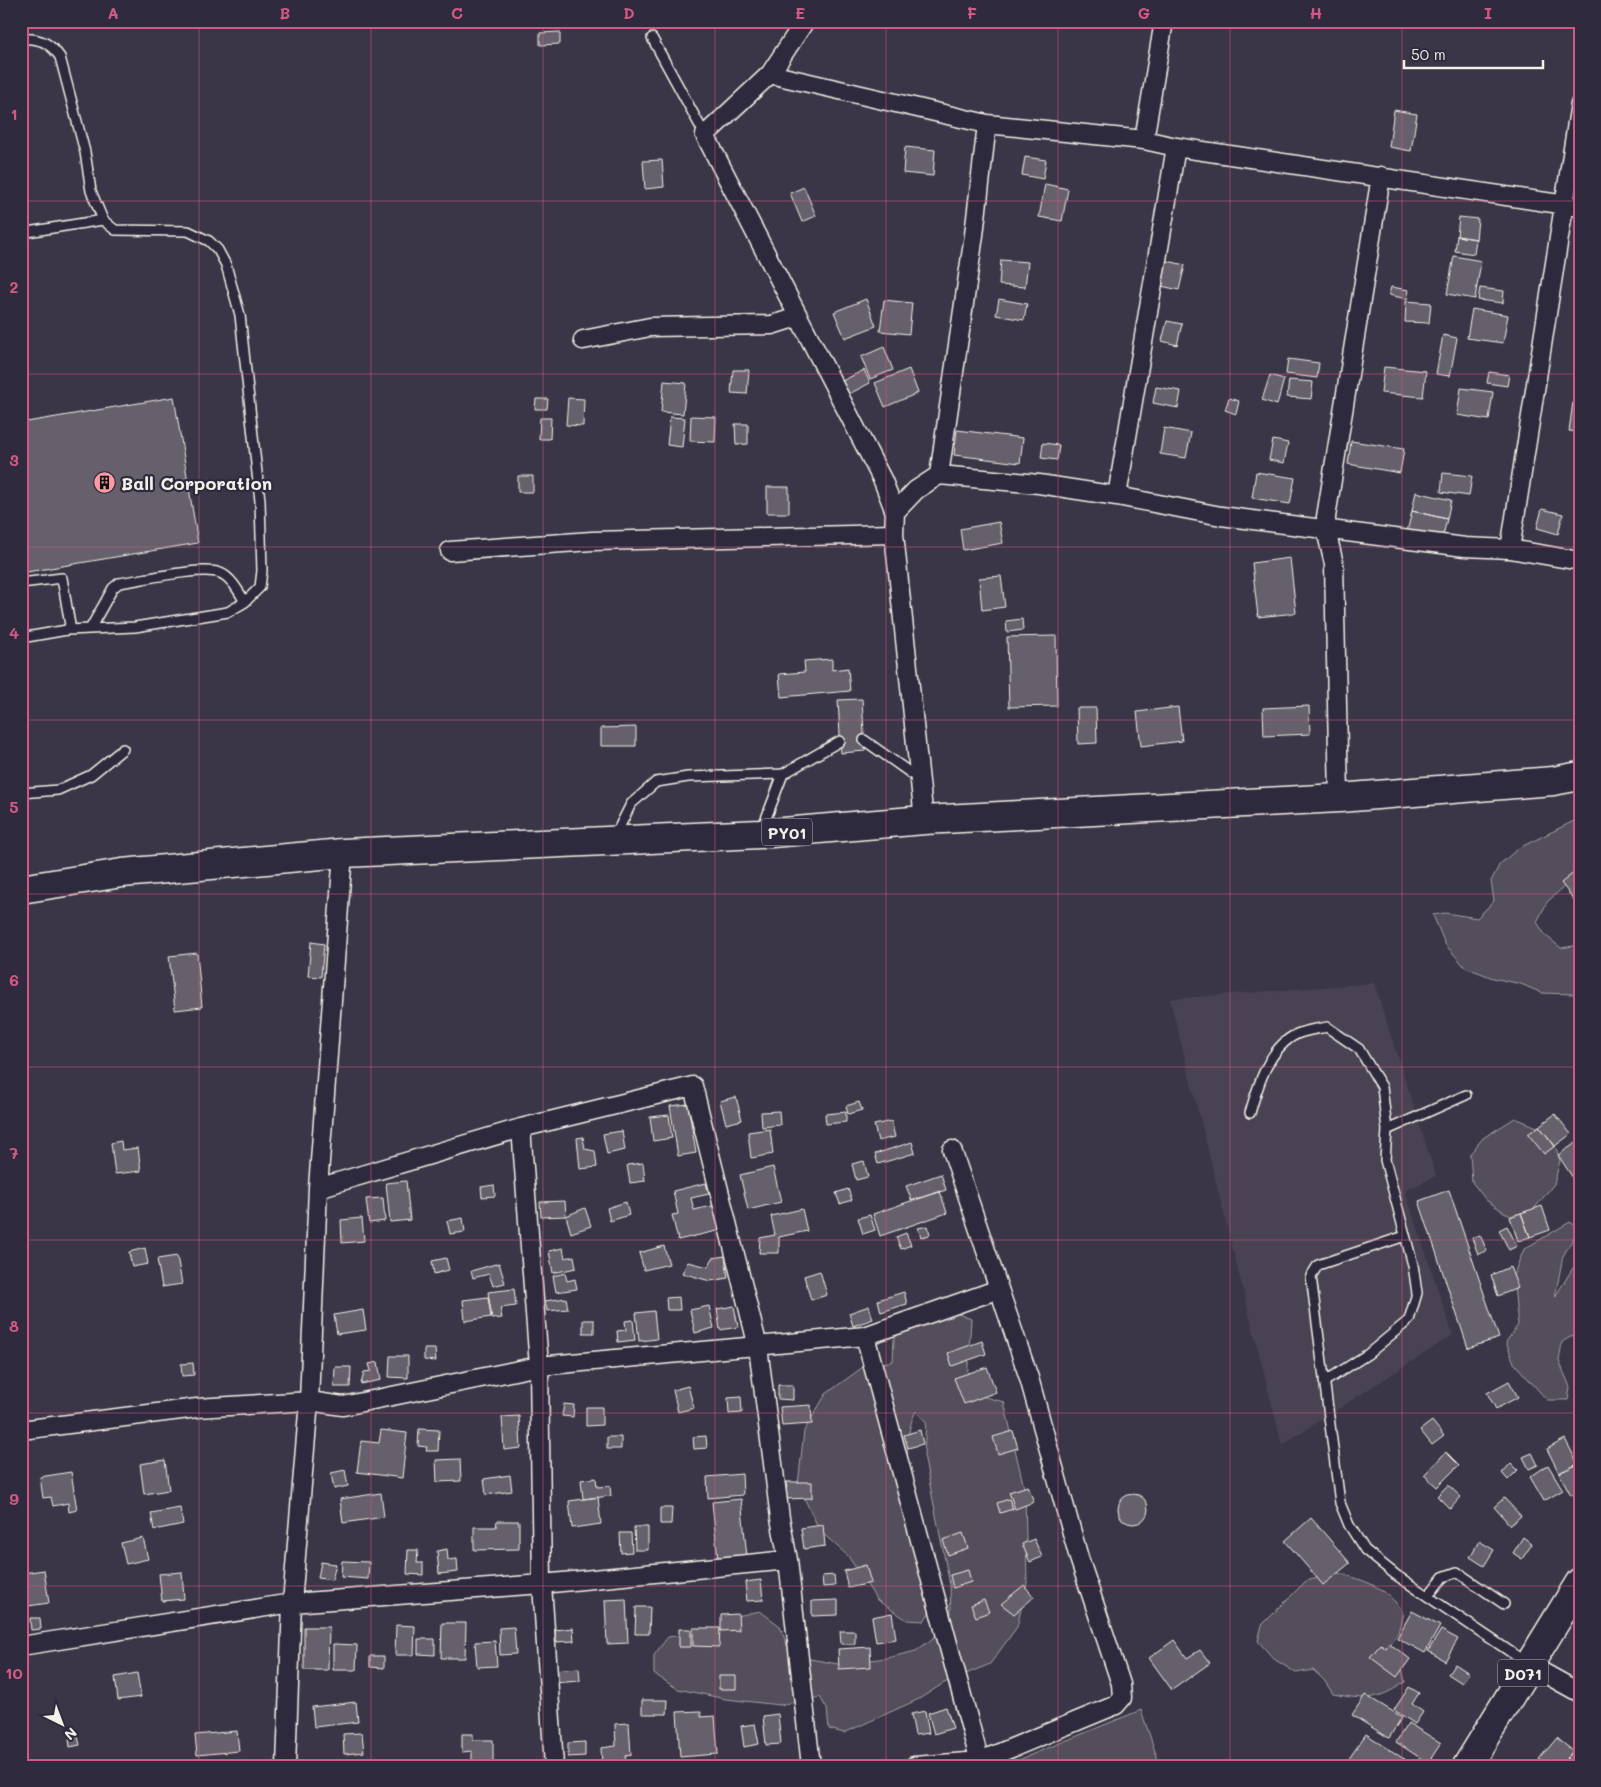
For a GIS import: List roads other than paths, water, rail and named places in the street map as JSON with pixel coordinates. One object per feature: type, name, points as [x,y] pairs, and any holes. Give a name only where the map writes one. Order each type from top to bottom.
[{"type":"main road","name":"PY01","points":[[21,889],[122,873],[343,853],[613,839],[760,834],[924,820],[1339,798],[1553,781],[1580,776]]},
{"type":"main road","name":"PY01","points":[[1553,781],[1580,783]]},
{"type":"main road","name":"D071","points":[[1467,1766],[1580,1582]]},
{"type":"street","points":[[804,21],[770,74],[705,136],[883,481],[895,512],[894,534],[924,820]]},
{"type":"street","points":[[1144,140],[1164,21]]},
{"type":"street","points":[[770,74],[988,124],[1144,140],[1176,147],[1381,176],[1572,206]]},
{"type":"street","points":[[1510,549],[1572,206],[1580,104]]},
{"type":"street","points":[[939,475],[988,124]]},
{"type":"street","points":[[1117,496],[1176,147]]},
{"type":"street","points":[[1339,798],[1334,564],[1326,530],[1381,176]]},
{"type":"street","points":[[583,340],[650,327],[772,325],[797,317]]},
{"type":"street","points":[[895,512],[916,490],[939,475],[1039,484],[1117,496],[1221,516],[1326,530],[1379,534],[1465,547],[1510,549],[1580,561]]},
{"type":"street","points":[[450,551],[592,541],[894,534]]},
{"type":"street","points":[[286,1766],[292,1603],[309,1401],[318,1188],[343,853]]},
{"type":"street","points":[[318,1188],[521,1128],[693,1086],[758,1347],[780,1518],[788,1560],[811,1766]]},
{"type":"street","points":[[521,1128],[539,1366],[542,1584],[554,1766]]},
{"type":"street","points":[[914,1766],[981,1763],[1116,1705],[1122,1698],[1121,1684],[1079,1558],[1030,1378],[952,1150]]},
{"type":"street","points":[[21,1430],[197,1408],[309,1401],[343,1406],[539,1366],[865,1336],[999,1289]]},
{"type":"street","points":[[865,1336],[981,1763]]},
{"type":"street","points":[[21,1646],[292,1603],[542,1584],[788,1560]]},
{"type":"street","points":[[1528,1664],[1580,1693]]},
{"type":"lane","points":[[21,39],[36,37],[55,50],[60,57],[85,152],[92,191],[103,220],[115,230],[188,231],[209,241],[218,250],[226,265],[240,315],[260,501],[262,571],[260,586],[245,602],[228,612],[135,627],[67,630],[21,638]]},
{"type":"lane","points":[[652,38],[705,136]]},
{"type":"lane","points":[[21,232],[103,220]]},
{"type":"lane","points":[[90,629],[113,588],[120,583],[205,571],[220,573],[230,580],[245,602]]},
{"type":"lane","points":[[21,583],[62,578],[70,625],[67,630]]},
{"type":"lane","points":[[864,740],[919,779]]},
{"type":"lane","points":[[613,839],[631,804],[656,782],[688,777],[783,774],[840,741]]},
{"type":"lane","points":[[21,793],[58,790],[91,775],[123,748]]},
{"type":"lane","points":[[760,834],[783,774]]},
{"type":"lane","points":[[1250,1112],[1256,1092],[1274,1052],[1296,1034],[1328,1027],[1359,1049],[1382,1087],[1387,1130],[1385,1160],[1413,1264],[1416,1293],[1409,1320],[1368,1354],[1324,1382]]},
{"type":"lane","points":[[1387,1130],[1466,1095]]},
{"type":"lane","points":[[1405,1236],[1318,1265],[1313,1271],[1311,1284],[1340,1503],[1349,1525],[1365,1550],[1396,1575],[1528,1664]]},
{"type":"lane","points":[[1428,1596],[1444,1577],[1457,1572],[1504,1604]]},
{"type":"place","name":"Ball Corporation","points":[[105,483]]}]
